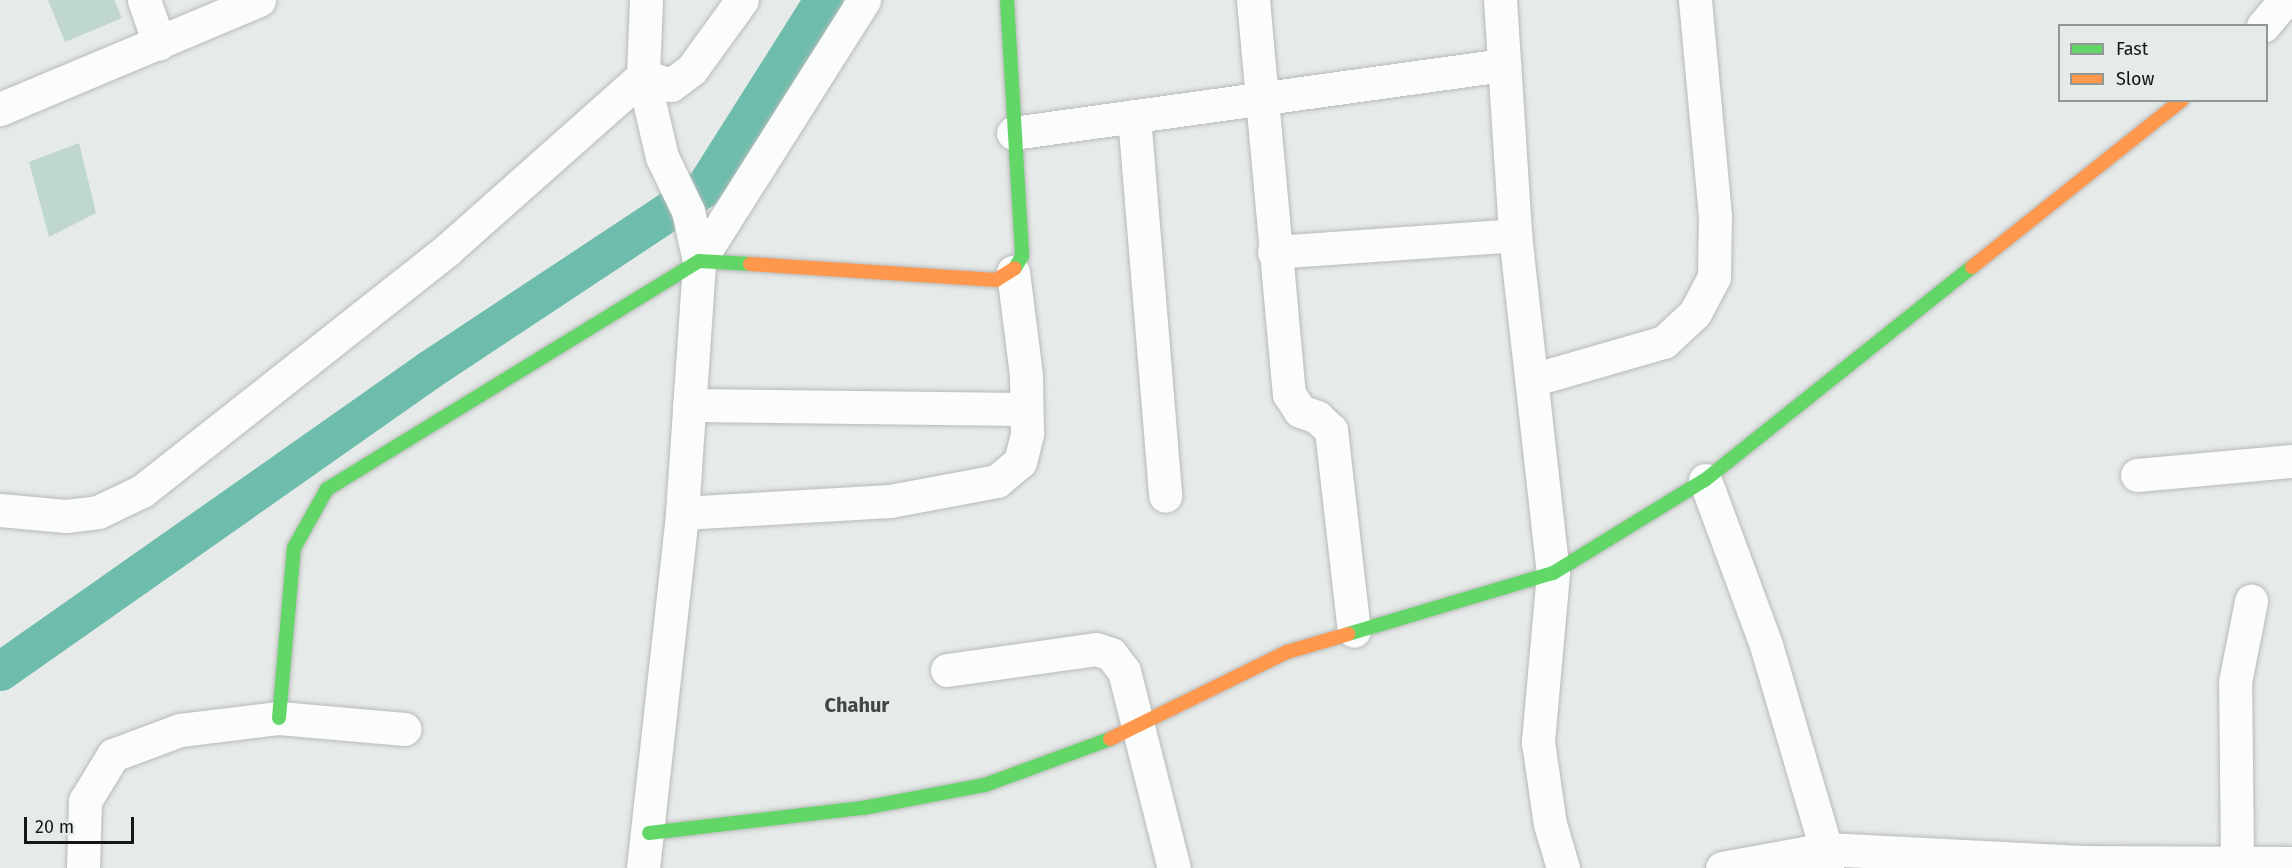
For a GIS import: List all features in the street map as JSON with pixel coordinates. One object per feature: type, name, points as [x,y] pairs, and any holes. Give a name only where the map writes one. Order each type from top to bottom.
[{"type":"street","points":[[144,0],[159,43]]},
{"type":"street","points":[[0,109],[259,0]]},
{"type":"street","points":[[643,868],[649,833],[681,513],[699,261],[688,211],[662,157],[643,76],[646,0]]},
{"type":"street","points":[[643,76],[671,85],[685,75],[742,0]]},
{"type":"street","points":[[279,718],[294,548],[327,489],[699,261],[864,0]]},
{"type":"street","points":[[681,513],[890,501],[970,490],[997,481],[1020,462],[1026,409],[1013,272],[1022,256],[1013,134],[1007,0]]},
{"type":"street","points":[[1253,0],[1274,252],[1289,394],[1300,411],[1317,417],[1331,430],[1336,456],[1354,631]]},
{"type":"street","points":[[1500,0],[1515,235],[1553,573],[1538,742],[1550,824],[1563,868]]},
{"type":"street","points":[[1532,380],[1664,342],[1695,314],[1714,277],[1715,216],[1695,0]]},
{"type":"street","points":[[2265,24],[2285,0]]},
{"type":"street","points":[[1013,134],[1262,97],[1504,65]]},
{"type":"street","points":[[0,510],[66,516],[98,512],[142,491],[447,250],[643,76]]},
{"type":"street","points":[[649,833],[863,808],[985,785],[1138,728],[1287,652],[1553,573],[1705,480],[2179,102]]},
{"type":"street","points":[[1134,116],[1165,496]]},
{"type":"street","points":[[1274,252],[1515,235]]},
{"type":"street","points":[[699,261],[996,280],[1013,272]]},
{"type":"street","points":[[689,405],[1026,409]]},
{"type":"street","points":[[2137,475],[2292,461]]},
{"type":"street","points":[[1705,480],[1766,645],[1826,859]]},
{"type":"street","points":[[2237,861],[2235,682],[2251,601]]},
{"type":"street","points":[[947,670],[1096,649],[1111,654],[1124,670],[1174,868]]},
{"type":"street","points":[[83,868],[85,801],[113,755],[180,730],[279,718],[405,729]]},
{"type":"street","points":[[1722,868],[1826,859],[2082,865],[2237,861],[2292,863]]},
{"type":"building","points":[[48,0],[114,0],[122,18],[65,42]]},
{"type":"building","points":[[79,143],[96,213],[49,237],[29,162]]},
{"type":"waterway","points":[[0,671],[430,369],[705,187],[823,0]]},
{"type":"traffic: fast","points":[[1007,0],[1022,256],[1015,268]]},
{"type":"traffic: fast","points":[[279,718],[294,548],[327,489],[699,261],[750,264]]},
{"type":"traffic: fast","points":[[1348,634],[1553,573],[1705,480],[1972,267]]},
{"type":"traffic: fast","points":[[649,833],[863,808],[985,785],[1110,739]]},
{"type":"traffic: slow","points":[[1972,267],[2179,102]]},
{"type":"traffic: slow","points":[[750,264],[996,280],[1015,268]]},
{"type":"traffic: slow","points":[[1110,739],[1287,652],[1348,634]]},
{"type":"district","name":"Chahur","points":[[857,705]]}]
